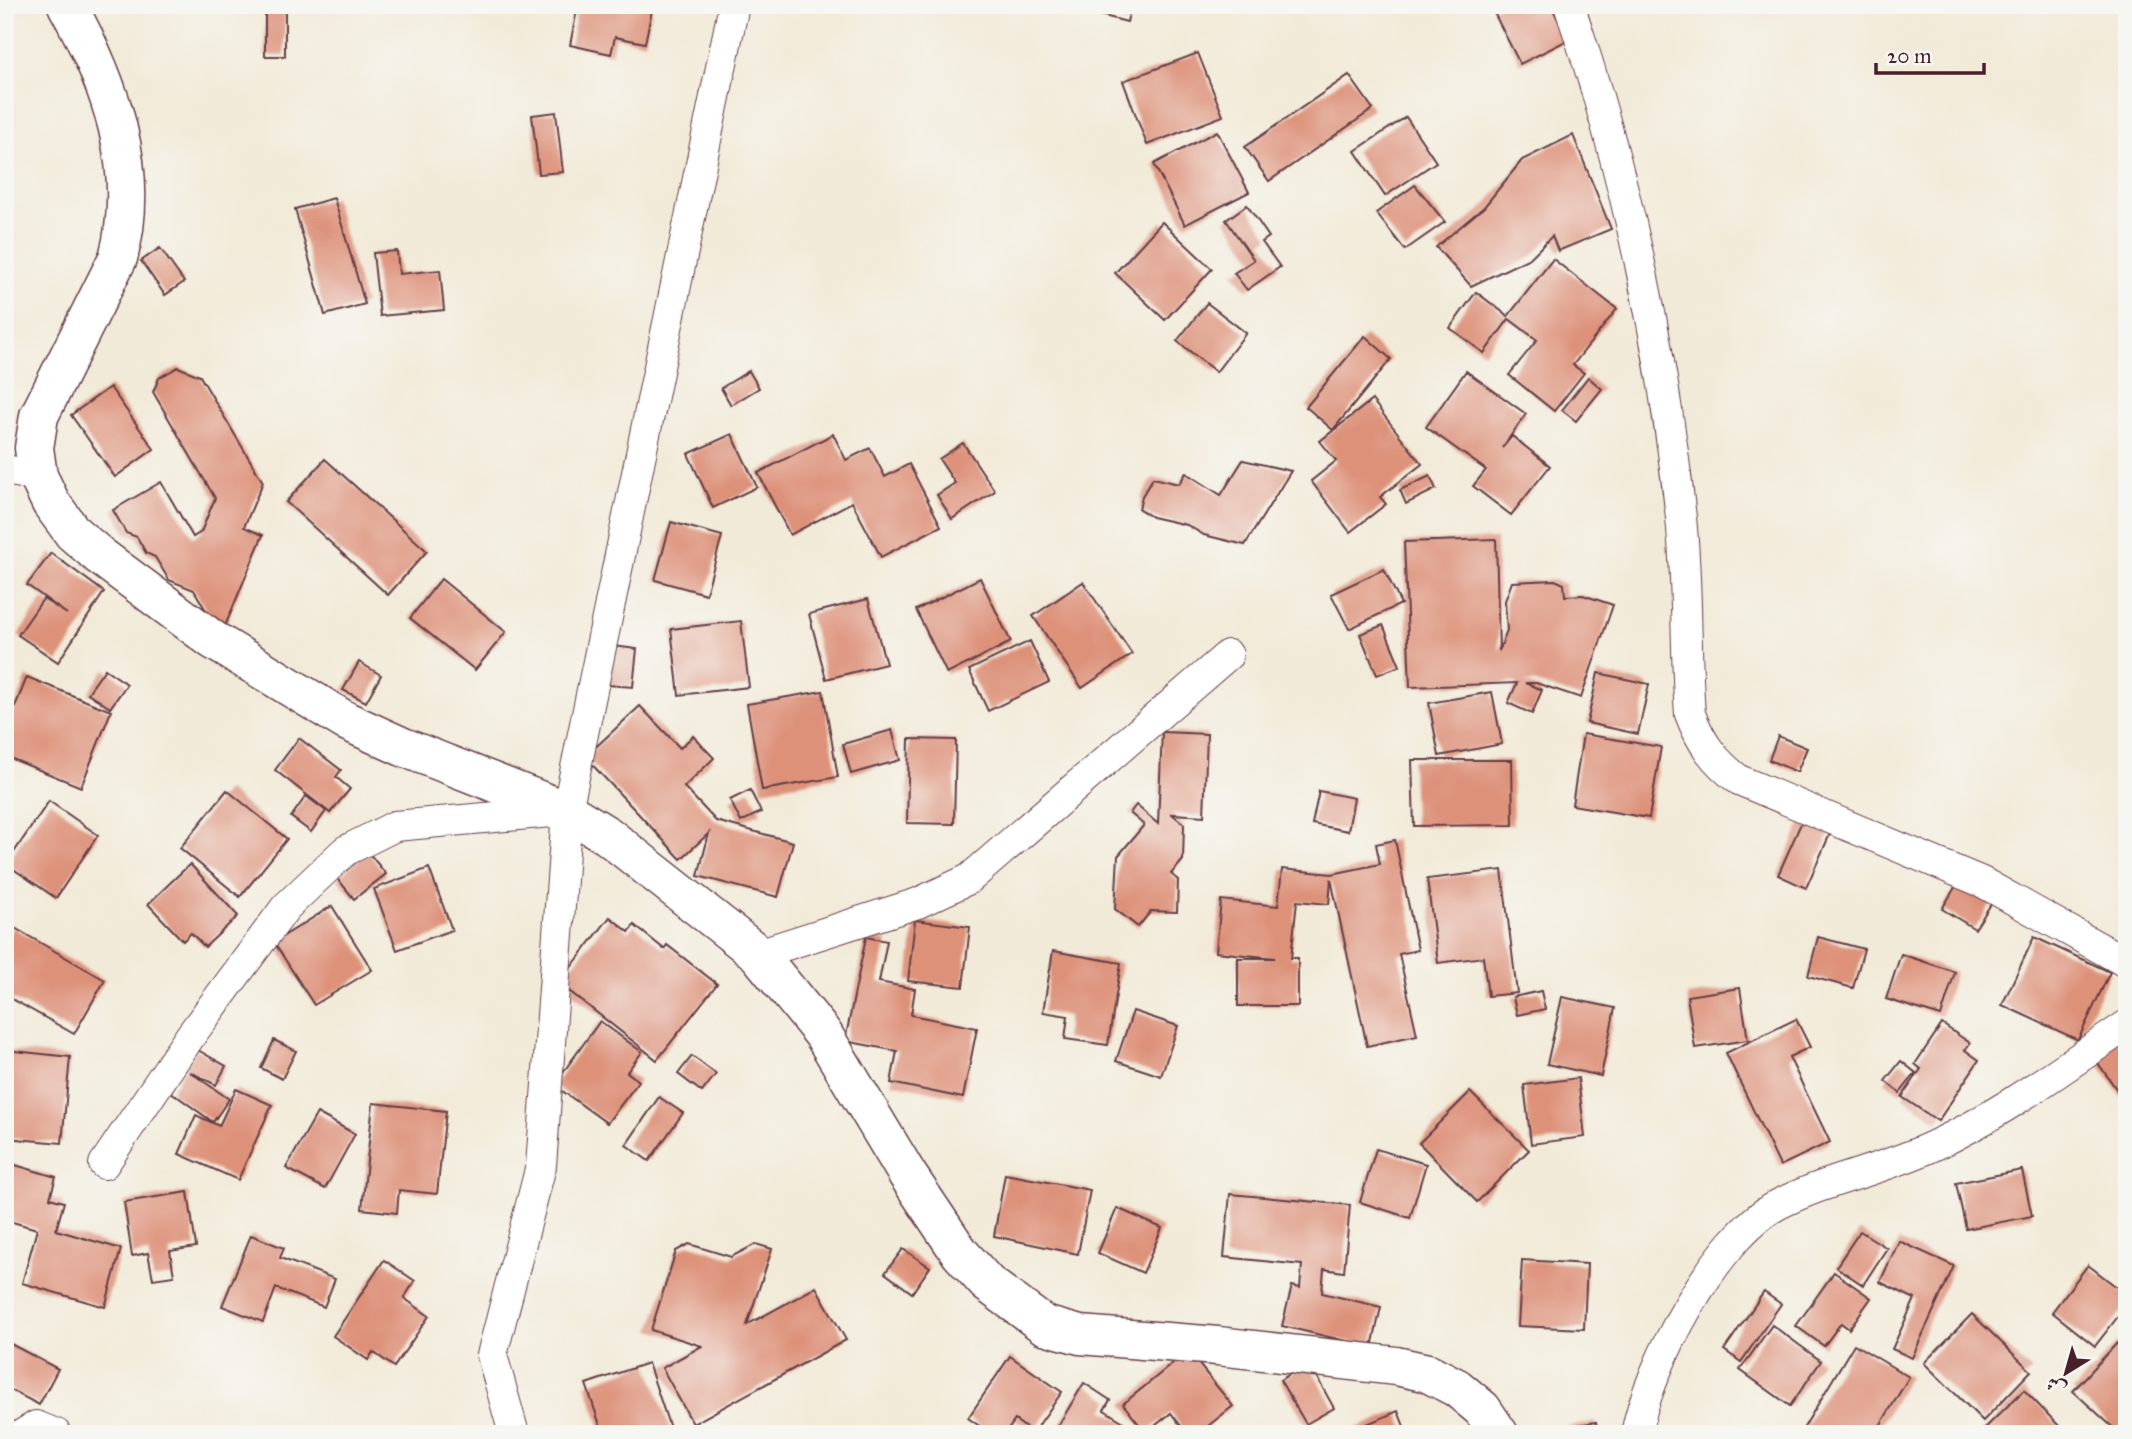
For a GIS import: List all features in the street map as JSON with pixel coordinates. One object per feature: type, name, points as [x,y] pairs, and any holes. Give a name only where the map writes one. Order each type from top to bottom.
[{"type":"street","points":[[67,5],[108,93],[120,136],[128,201],[118,258],[39,416],[34,448],[21,473],[51,503],[73,533],[213,640],[346,720],[403,747],[567,811],[608,836],[758,954],[823,1034],[907,1174],[960,1253],[987,1283],[1025,1313],[1044,1325],[1080,1335],[1245,1349],[1396,1366],[1428,1373],[1457,1388],[1482,1409],[1499,1434]]},
{"type":"street","points":[[514,1434],[492,1355],[541,1166],[567,811],[734,5]]},
{"type":"street","points":[[1569,5],[1594,78],[1651,319],[1681,519],[1690,714],[1700,740],[1717,762],[1739,780],[1982,882],[2127,963]]},
{"type":"street","points":[[758,954],[918,903],[969,879],[1228,655]]},
{"type":"street","points":[[104,1164],[191,1035],[286,907],[345,851],[395,826],[567,811]]},
{"type":"street","points":[[1636,1434],[1663,1358],[1692,1300],[1722,1253],[1751,1221],[1816,1187],[1893,1164],[1974,1126],[2127,1025]]},
{"type":"street","points":[[23,1434],[36,1426],[56,1434]]},
{"type":"building","points":[[578,5],[653,5],[645,43],[615,37],[611,54],[570,45]]},
{"type":"building","points":[[1103,5],[1131,5],[1127,22],[1100,15]]},
{"type":"building","points":[[1499,5],[1551,5],[1568,40],[1520,64],[1492,9]]},
{"type":"building","points":[[265,8],[285,8],[285,56],[265,56]]},
{"type":"building","points":[[1198,53],[1223,116],[1147,145],[1123,81]]},
{"type":"building","points":[[1349,75],[1373,109],[1269,181],[1245,147]]},
{"type":"building","points":[[556,112],[563,172],[539,174],[532,115]]},
{"type":"building","points":[[1406,117],[1436,162],[1385,196],[1355,151]]},
{"type":"building","points":[[1217,131],[1249,192],[1185,225],[1154,164]]},
{"type":"building","points":[[1573,135],[1611,229],[1558,251],[1552,236],[1530,258],[1471,286],[1436,247],[1484,207],[1522,160]]},
{"type":"building","points":[[1415,185],[1445,222],[1405,250],[1376,213]]},
{"type":"building","points":[[334,198],[365,304],[325,315],[295,209]]},
{"type":"building","points":[[1247,205],[1269,237],[1262,242],[1280,267],[1247,290],[1234,273],[1254,260],[1226,220]]},
{"type":"building","points":[[1162,222],[1212,269],[1165,320],[1115,273]]},
{"type":"building","points":[[160,248],[184,282],[165,295],[141,261]]},
{"type":"building","points":[[397,251],[399,274],[440,270],[444,310],[380,316],[373,253]]},
{"type":"building","points":[[1553,259],[1617,309],[1573,365],[1584,373],[1554,411],[1509,375],[1537,340],[1509,319],[1484,353],[1450,328],[1476,292],[1508,316]]},
{"type":"building","points":[[1207,303],[1246,333],[1216,372],[1177,341]]},
{"type":"building","points":[[1365,336],[1391,359],[1333,430],[1306,407]]},
{"type":"building","points":[[178,367],[200,376],[263,482],[244,527],[263,535],[221,636],[194,590],[169,580],[155,557],[146,553],[137,537],[126,533],[113,510],[161,482],[193,537],[201,532],[215,498],[153,392],[159,378]]},
{"type":"building","points":[[749,371],[759,388],[731,405],[721,388]]},
{"type":"building","points":[[1466,371],[1526,414],[1502,448],[1512,436],[1550,466],[1511,515],[1473,486],[1486,470],[1426,427]]},
{"type":"building","points":[[1588,377],[1602,389],[1576,421],[1562,410]]},
{"type":"building","points":[[110,387],[154,449],[115,477],[71,415]]},
{"type":"building","points":[[1372,400],[1422,464],[1380,497],[1386,504],[1350,532],[1311,481],[1336,461],[1320,441]]},
{"type":"building","points":[[732,434],[757,487],[713,508],[688,454]]},
{"type":"building","points":[[833,434],[846,460],[870,448],[885,477],[909,464],[941,526],[881,557],[852,502],[790,535],[758,473]]},
{"type":"building","points":[[963,443],[995,491],[952,519],[937,495],[955,483],[939,459]]},
{"type":"building","points":[[325,459],[427,551],[388,595],[286,502]]},
{"type":"building","points":[[1243,460],[1291,471],[1245,545],[1204,535],[1187,525],[1152,517],[1139,509],[1142,496],[1153,478],[1179,484],[1186,473],[1221,495]]},
{"type":"building","points":[[1430,476],[1436,489],[1406,504],[1400,490]]},
{"type":"building","points":[[671,522],[722,536],[706,594],[655,580]]},
{"type":"building","points":[[1496,539],[1499,651],[1507,630],[1505,601],[1512,582],[1555,580],[1564,584],[1565,596],[1583,595],[1613,605],[1581,698],[1536,683],[1525,683],[1542,690],[1532,714],[1508,703],[1517,683],[1410,687],[1404,542]]},
{"type":"building","points":[[51,553],[104,592],[58,662],[18,635],[43,599],[67,614],[27,585]]},
{"type":"building","points":[[1384,569],[1401,604],[1349,629],[1331,594]]},
{"type":"building","points":[[980,578],[1011,642],[947,674],[916,610]]},
{"type":"building","points":[[441,579],[506,632],[475,670],[410,618]]},
{"type":"building","points":[[1083,582],[1132,654],[1082,688],[1033,616]]},
{"type":"building","points":[[868,599],[886,664],[826,679],[809,614]]},
{"type":"building","points":[[741,621],[749,687],[679,695],[671,629]]},
{"type":"building","points":[[1383,625],[1400,666],[1377,675],[1360,634]]},
{"type":"building","points":[[1030,641],[1049,682],[988,711],[969,670]]},
{"type":"building","points":[[613,646],[637,649],[633,687],[608,685]]},
{"type":"building","points":[[359,662],[381,675],[366,702],[343,690]]},
{"type":"building","points":[[105,669],[127,684],[110,708],[88,693]]},
{"type":"building","points":[[1598,673],[1649,684],[1638,734],[1587,723]]},
{"type":"building","points":[[27,677],[111,711],[81,787],[5,756],[5,731]]},
{"type":"building","points":[[823,691],[838,777],[762,790],[747,704]]},
{"type":"building","points":[[1492,692],[1502,744],[1439,756],[1429,703]]},
{"type":"building","points":[[640,706],[680,748],[693,736],[714,758],[684,787],[716,821],[793,842],[778,897],[698,876],[709,833],[681,859],[585,757]]},
{"type":"building","points":[[892,730],[900,760],[851,774],[843,744]]},
{"type":"building","points":[[1162,732],[1207,734],[1204,816],[1172,814],[1184,824],[1183,860],[1171,874],[1178,880],[1177,912],[1151,911],[1138,927],[1115,909],[1118,856],[1144,825],[1130,813],[1136,805],[1158,824]]},
{"type":"building","points":[[1583,734],[1661,747],[1649,818],[1572,805]]},
{"type":"building","points":[[1778,736],[1807,748],[1797,772],[1769,760]]},
{"type":"building","points":[[299,738],[341,770],[336,777],[350,789],[330,813],[275,770]]},
{"type":"building","points":[[909,739],[956,740],[954,824],[907,823]]},
{"type":"building","points":[[1412,760],[1512,760],[1513,825],[1414,826]]},
{"type":"building","points":[[227,790],[287,839],[240,897],[180,848]]},
{"type":"building","points":[[750,790],[761,812],[741,822],[730,800]]},
{"type":"building","points":[[1319,791],[1354,798],[1348,831],[1312,824]]},
{"type":"building","points":[[306,796],[326,811],[311,832],[291,817]]},
{"type":"building","points":[[49,801],[98,835],[56,898],[6,864]]},
{"type":"building","points":[[1802,821],[1830,834],[1806,888],[1778,875]]},
{"type":"building","points":[[1395,840],[1418,950],[1399,954],[1417,1035],[1367,1046],[1331,879],[1329,904],[1297,901],[1291,958],[1298,958],[1298,1006],[1238,1006],[1238,958],[1275,958],[1216,952],[1221,900],[1278,906],[1282,869],[1332,874],[1380,864],[1376,844]]},
{"type":"building","points":[[368,852],[386,874],[354,899],[337,878]]},
{"type":"building","points":[[190,864],[238,916],[205,947],[191,933],[183,941],[148,904]]},
{"type":"building","points":[[429,868],[452,930],[397,950],[374,889]]},
{"type":"building","points":[[1502,870],[1517,993],[1488,996],[1483,957],[1438,963],[1427,879]]},
{"type":"building","points":[[1957,884],[1991,904],[1975,929],[1942,909]]},
{"type":"building","points":[[332,906],[372,970],[314,1005],[274,942]]},
{"type":"building","points":[[610,917],[629,932],[634,925],[664,949],[667,945],[717,984],[657,1060],[559,983]]},
{"type":"building","points":[[915,920],[970,927],[963,987],[908,981]]},
{"type":"building","points":[[13,927],[105,980],[74,1034],[5,995],[5,941]]},
{"type":"building","points":[[866,937],[887,941],[879,982],[915,989],[911,1015],[977,1028],[963,1098],[891,1083],[897,1051],[845,1041]]},
{"type":"building","points":[[1818,937],[1864,949],[1853,988],[1808,976]]},
{"type":"building","points":[[2034,937],[2110,972],[2078,1040],[2002,1005]]},
{"type":"building","points":[[1053,951],[1121,963],[1108,1045],[1065,1039],[1068,1016],[1043,1012]]},
{"type":"building","points":[[1901,954],[1955,972],[1941,1016],[1886,999]]},
{"type":"building","points":[[1740,988],[1748,1040],[1695,1048],[1687,996]]},
{"type":"building","points":[[1541,991],[1545,1009],[1517,1015],[1513,997]]},
{"type":"building","points":[[1562,997],[1615,1008],[1601,1076],[1547,1064]]},
{"type":"building","points":[[1133,1011],[1178,1026],[1161,1076],[1116,1061]]},
{"type":"building","points":[[1796,1019],[1810,1047],[1789,1057],[1830,1142],[1780,1166],[1726,1053]]},
{"type":"building","points":[[600,1021],[642,1052],[627,1072],[639,1081],[607,1123],[554,1085]]},
{"type":"building","points":[[1942,1024],[1970,1043],[1965,1050],[1979,1060],[1938,1121],[1902,1097],[1921,1069],[1915,1064]]},
{"type":"building","points":[[2127,1031],[2127,1104],[2093,1056]]},
{"type":"building","points":[[274,1040],[296,1051],[282,1079],[261,1068]]},
{"type":"building","points":[[196,1049],[226,1066],[216,1085],[190,1072],[229,1099],[213,1122],[171,1092]]},
{"type":"building","points":[[5,1050],[70,1057],[62,1143],[5,1138]]},
{"type":"building","points":[[692,1056],[716,1074],[702,1092],[678,1074]]},
{"type":"building","points":[[1901,1061],[1916,1073],[1900,1093],[1885,1081]]},
{"type":"building","points":[[1578,1078],[1585,1137],[1531,1144],[1524,1085]]},
{"type":"building","points":[[236,1089],[272,1105],[238,1180],[179,1154],[196,1115],[219,1126]]},
{"type":"building","points":[[1470,1092],[1529,1150],[1477,1202],[1419,1143]]},
{"type":"building","points":[[659,1097],[683,1113],[649,1161],[626,1145]]},
{"type":"building","points":[[373,1103],[446,1111],[437,1194],[399,1190],[397,1213],[362,1209]]},
{"type":"building","points":[[317,1113],[355,1134],[325,1189],[286,1168]]},
{"type":"building","points":[[1376,1149],[1426,1164],[1410,1218],[1360,1202]]},
{"type":"building","points":[[5,1162],[56,1177],[50,1198],[64,1202],[56,1230],[121,1249],[105,1307],[22,1283],[37,1229],[5,1220]]},
{"type":"building","points":[[2022,1170],[2032,1216],[1966,1229],[1956,1183]]},
{"type":"building","points":[[1005,1174],[1090,1190],[1078,1254],[994,1236]]},
{"type":"building","points":[[188,1192],[196,1247],[170,1251],[174,1276],[153,1279],[148,1253],[132,1256],[124,1202]]},
{"type":"building","points":[[1230,1194],[1350,1205],[1344,1272],[1324,1269],[1322,1293],[1381,1307],[1372,1347],[1282,1326],[1292,1286],[1300,1288],[1302,1265],[1224,1257]]},
{"type":"building","points":[[1117,1208],[1162,1228],[1143,1273],[1098,1253]]},
{"type":"building","points":[[1860,1231],[1887,1248],[1863,1285],[1836,1267]]},
{"type":"building","points":[[251,1235],[284,1248],[280,1258],[335,1279],[324,1307],[276,1288],[263,1322],[222,1306]]},
{"type":"building","points":[[1899,1241],[1954,1266],[1912,1358],[1892,1349],[1915,1299],[1880,1282]]},
{"type":"building","points":[[689,1244],[731,1257],[756,1244],[772,1249],[747,1325],[816,1287],[846,1340],[693,1424],[662,1368],[702,1346],[651,1330],[676,1251]]},
{"type":"building","points":[[903,1249],[930,1267],[912,1293],[885,1273]]},
{"type":"building","points":[[384,1260],[415,1281],[404,1298],[429,1316],[394,1367],[373,1352],[368,1360],[333,1336]]},
{"type":"building","points":[[1522,1260],[1587,1264],[1584,1329],[1518,1326]]},
{"type":"building","points":[[2088,1265],[2127,1295],[2127,1305],[2095,1346],[2052,1312]]},
{"type":"building","points":[[1834,1272],[1871,1298],[1849,1329],[1841,1323],[1824,1346],[1796,1326]]},
{"type":"building","points":[[1764,1292],[1781,1304],[1741,1362],[1724,1350]]},
{"type":"building","points":[[1972,1314],[2031,1371],[1983,1421],[1924,1363]]},
{"type":"building","points":[[1772,1325],[1821,1361],[1790,1406],[1740,1370]]},
{"type":"building","points":[[5,1341],[58,1369],[39,1405],[5,1387]]},
{"type":"building","points":[[2117,1343],[2127,1352],[2127,1431],[2124,1434],[2120,1434],[2073,1391]]},
{"type":"building","points":[[1854,1344],[1909,1377],[1875,1434],[1800,1434]]},
{"type":"building","points":[[1188,1351],[1233,1406],[1198,1434],[1187,1434],[1171,1413],[1146,1433],[1123,1404]]},
{"type":"building","points":[[1010,1356],[1062,1392],[1033,1433],[1015,1420],[1005,1434],[991,1434],[968,1418]]},
{"type":"building","points":[[648,1363],[670,1428],[654,1434],[603,1434],[586,1384]]},
{"type":"building","points":[[1309,1363],[1334,1408],[1306,1424],[1280,1380]]},
{"type":"building","points":[[1084,1383],[1110,1400],[1104,1410],[1127,1424],[1121,1434],[1053,1434]]},
{"type":"building","points":[[2024,1390],[2067,1434],[1979,1434]]},
{"type":"building","points":[[1398,1411],[1407,1434],[1351,1434],[1350,1431]]},
{"type":"building","points":[[1596,1422],[1598,1434],[1535,1434],[1535,1432]]}]
